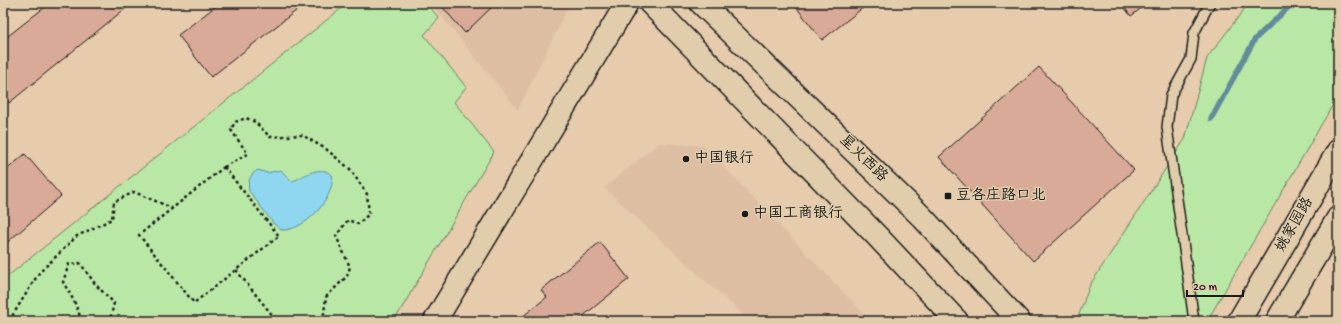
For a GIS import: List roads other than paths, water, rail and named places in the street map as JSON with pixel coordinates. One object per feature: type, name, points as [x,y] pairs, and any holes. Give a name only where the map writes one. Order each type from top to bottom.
[{"type":"main road","points":[[435,321],[626,3]]},
{"type":"main road","points":[[650,3],[871,229],[957,321]]},
{"type":"main road","name":"星火西路","points":[[701,3],[921,216],[1019,321]]},
{"type":"main road","name":"姚家园路","points":[[1239,321],[1338,151]]},
{"type":"main road","points":[[1277,321],[1338,218]]},
{"type":"lane","points":[[1194,321],[1167,127],[1171,95],[1191,59],[1194,33],[1210,3]]},
{"type":"water","points":[[258,170],[267,173],[281,170],[290,180],[293,181],[312,172],[323,171],[332,175],[332,184],[329,194],[317,212],[308,220],[299,225],[290,229],[281,230],[273,223],[249,191],[248,184],[250,179]]},
{"type":"waterway","points":[[1211,119],[1255,39],[1293,3]]},
{"type":"place","name":"中国银行","points":[[686,159]]},
{"type":"place","name":"豆各庄路口北","points":[[948,196]]},
{"type":"place","name":"中国工商银行","points":[[745,214]]}]
